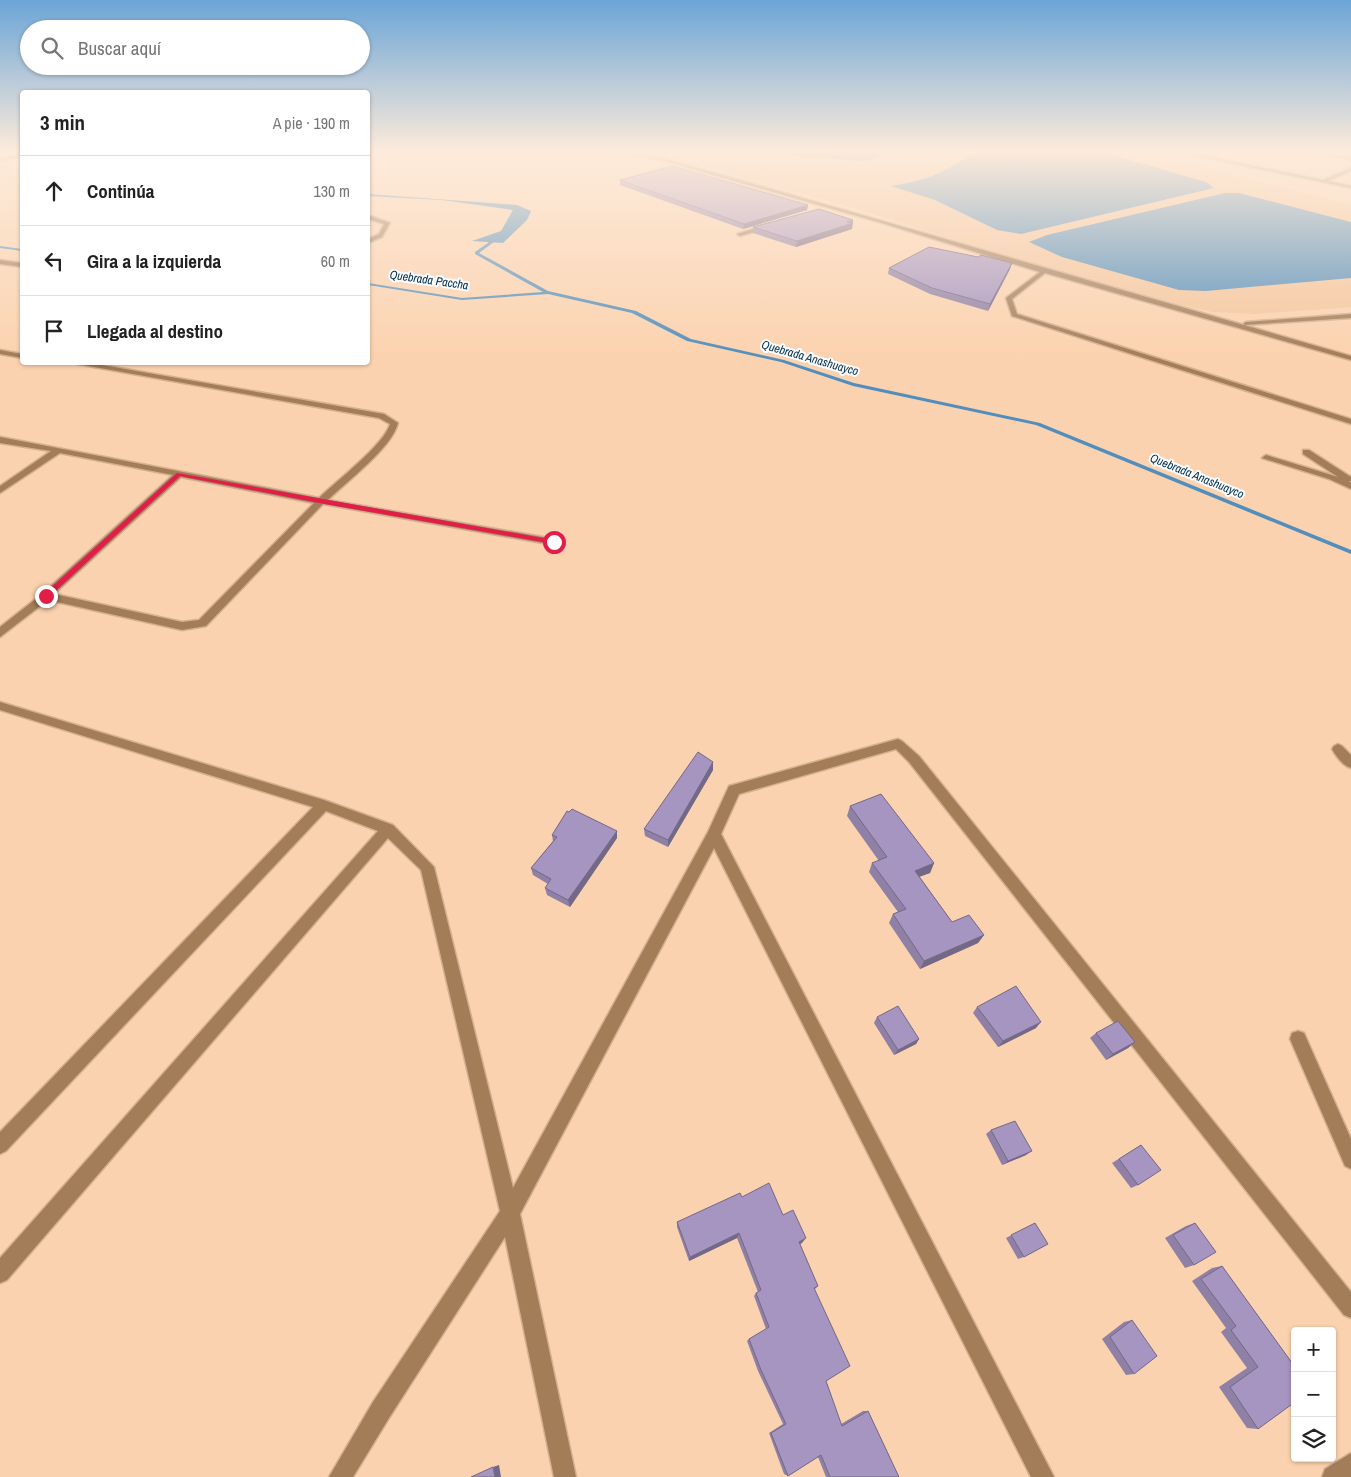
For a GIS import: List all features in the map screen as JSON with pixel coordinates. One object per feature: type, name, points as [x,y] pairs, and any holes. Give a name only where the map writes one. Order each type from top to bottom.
[{"type":"street","points":[[370,240],[378,238],[384,233],[387,222],[383,221]]},
{"type":"street","points":[[877,221],[1044,271],[1351,358]]},
{"type":"street","points":[[740,234],[776,223]]},
{"type":"street","points":[[0,262],[20,265]]},
{"type":"street","points":[[1044,271],[1008,298],[1014,315],[1351,422]]},
{"type":"street","points":[[1236,324],[1351,316]]},
{"type":"street","points":[[0,352],[20,356]]},
{"type":"street","points":[[46,596],[182,626],[202,623],[319,501],[380,447],[393,432],[394,423],[381,416],[86,365]]},
{"type":"street","points":[[0,440],[319,501],[554,542]]},
{"type":"street","points":[[0,490],[58,450]]},
{"type":"street","points":[[1306,452],[1351,481]]},
{"type":"street","points":[[1266,458],[1332,478],[1351,486]]},
{"type":"street","points":[[0,633],[46,596],[179,474]]},
{"type":"street","points":[[0,706],[324,805],[388,829],[426,867],[510,1213],[565,1477]]},
{"type":"street","points":[[340,1477],[381,1410],[510,1213],[714,834],[734,790],[898,744],[914,759],[1351,1308]]},
{"type":"street","points":[[1338,748],[1351,763]]},
{"type":"street","points":[[0,1144],[324,805]]},
{"type":"street","points":[[0,1274],[388,829]]},
{"type":"street","points":[[714,834],[1043,1477]]},
{"type":"street","points":[[1298,1039],[1351,1160]]},
{"type":"street","points":[[1333,1477],[1351,1464]]},
{"type":"shaded area","points":[[894,221],[1351,221],[1351,307],[1255,314],[1212,312],[1181,305]]},
{"type":"water","points":[[507,221],[526,221],[503,243],[472,241],[501,231]]},
{"type":"water","points":[[978,221],[1076,221],[1021,234],[997,230]]},
{"type":"water","points":[[1107,221],[1347,221],[1351,222],[1351,278],[1206,291],[1179,290],[1062,257],[1029,242],[1047,235]]},
{"type":"building","points":[[735,221],[754,221],[744,224]]},
{"type":"building","points":[[775,221],[850,221],[847,222],[853,223],[797,241],[753,227]]},
{"type":"building","points":[[929,247],[978,257],[981,255],[1012,263],[990,304],[932,288],[889,268]]},
{"type":"building","points":[[698,752],[713,762],[668,840],[644,829]]},
{"type":"building","points":[[881,794],[934,863],[915,871],[952,922],[969,915],[984,935],[924,961],[893,914],[906,909],[872,863],[887,857],[850,806]]},
{"type":"building","points":[[572,809],[617,831],[568,900],[545,888],[551,879],[531,868],[557,837],[552,835],[567,811],[569,812]]},
{"type":"building","points":[[1016,986],[1041,1022],[1003,1041],[977,1007]]},
{"type":"building","points":[[898,1006],[919,1039],[898,1050],[877,1017]]},
{"type":"building","points":[[1118,1021],[1135,1042],[1113,1054],[1096,1033]]},
{"type":"building","points":[[1015,1121],[1032,1151],[1008,1161],[991,1130]]},
{"type":"building","points":[[1141,1145],[1161,1170],[1138,1185],[1119,1159]]},
{"type":"building","points":[[769,1183],[783,1215],[793,1210],[806,1238],[799,1242],[818,1286],[814,1288],[850,1366],[826,1381],[842,1426],[868,1411],[899,1477],[830,1477],[821,1455],[788,1476],[771,1433],[786,1424],[749,1339],[769,1327],[756,1293],[761,1290],[739,1233],[690,1257],[677,1222],[740,1193],[742,1197]]},
{"type":"building","points":[[1035,1223],[1048,1244],[1024,1257],[1011,1235]]},
{"type":"building","points":[[1195,1223],[1216,1252],[1194,1265],[1173,1235]]},
{"type":"building","points":[[1222,1266],[1291,1361],[1291,1405],[1258,1429],[1230,1387],[1258,1367],[1231,1330],[1236,1326],[1201,1279]]},
{"type":"building","points":[[1132,1320],[1157,1356],[1134,1374],[1110,1337]]},
{"type":"building","points":[[493,1467],[495,1477],[471,1477]]},
{"type":"waterway","name":"Quebrada Anashuayco","points":[[500,236],[476,253],[547,292],[634,312],[689,340],[782,361],[853,384],[1038,424],[1351,552]]},
{"type":"waterway","name":"Quebrada Paccha","points":[[0,247],[20,250]]},
{"type":"waterway","name":"Quebrada Paccha","points":[[370,284],[462,299],[546,293]]},
{"type":"route","points":[[46,596],[179,474],[319,501],[554,542]]}]
